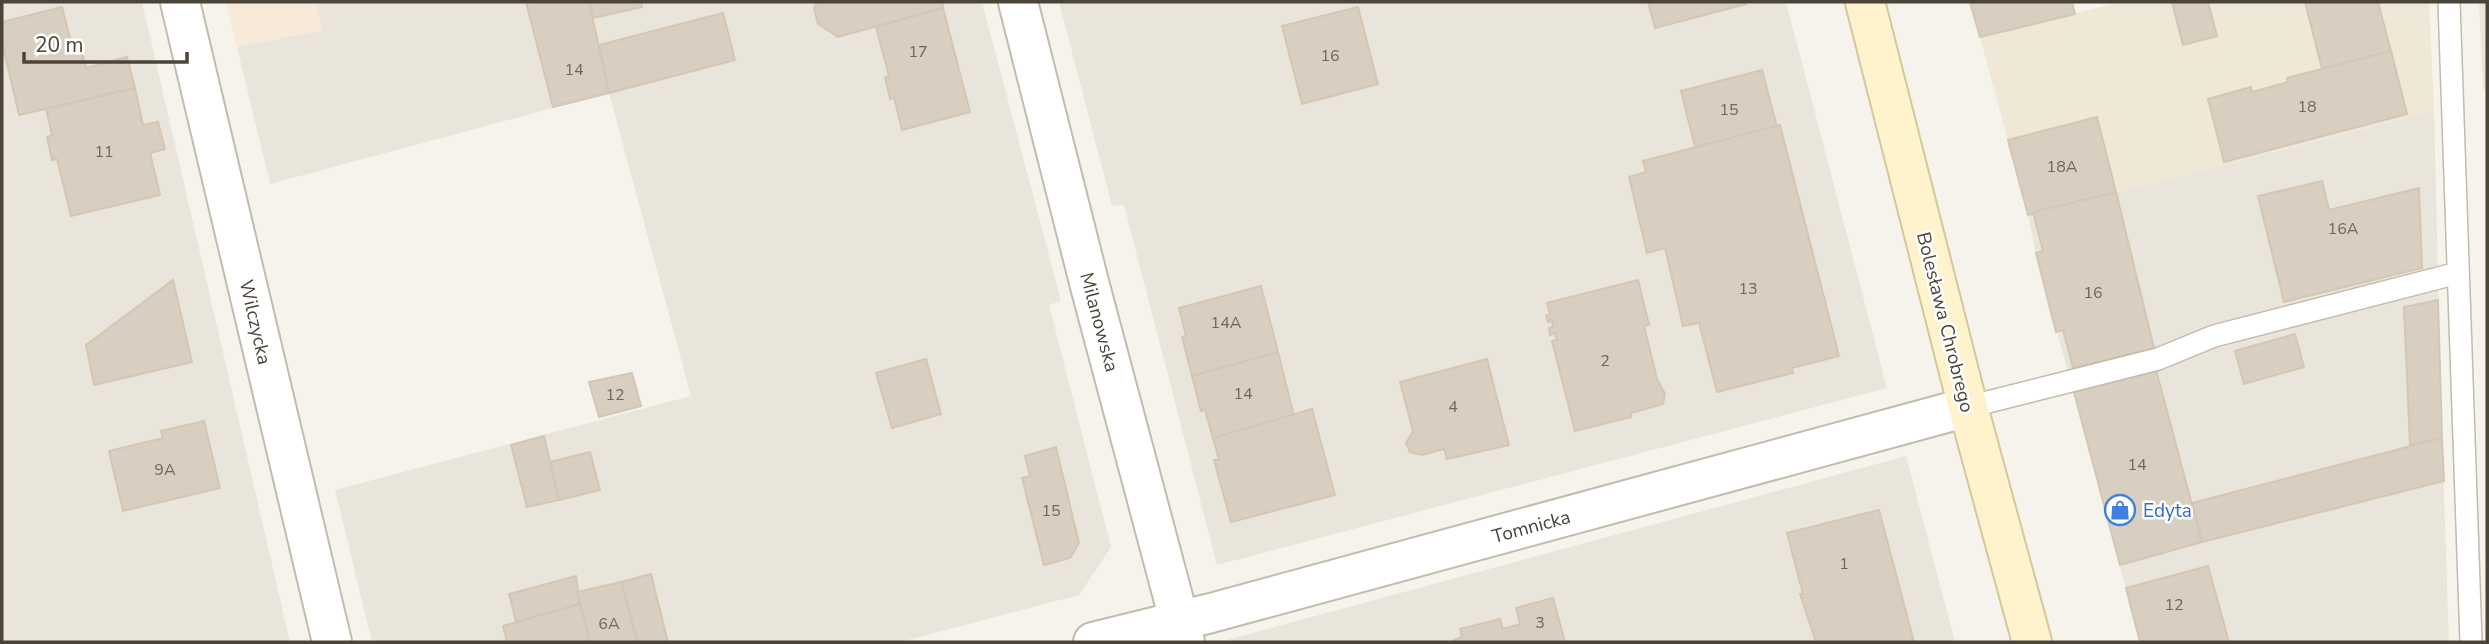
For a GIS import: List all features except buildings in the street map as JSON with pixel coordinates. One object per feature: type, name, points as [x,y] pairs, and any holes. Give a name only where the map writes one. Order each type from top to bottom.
[{"type":"main road","name":"Bolesława Chrobrego","points":[[1865,2],[1968,407],[2032,642]]},
{"type":"street","name":"Wilczycka","points":[[180,2],[332,642]]},
{"type":"street","name":"Milanowska","points":[[1018,2],[1182,632]]},
{"type":"street","name":"Tomnicka","points":[[1093,642],[1182,632],[1968,407]]},
{"type":"lane","points":[[2449,2],[2471,642]]},
{"type":"lane","points":[[1968,407],[2158,359],[2214,336],[2458,273]]},
{"type":"shaded area","points":[[2,2],[142,2],[290,642],[2,642]]},
{"type":"shaded area","points":[[225,2],[315,2],[322,30],[237,47]]},
{"type":"shaded area","points":[[315,2],[982,2],[1061,301],[1049,305],[1111,547],[1079,595],[900,642],[372,642],[335,490],[691,396],[609,93],[270,184],[237,47],[321,30]]},
{"type":"shaded area","points":[[1059,2],[1786,2],[1887,388],[1217,565],[1124,205],[1112,206]]},
{"type":"shaded area","points":[[2121,2],[2429,2],[2434,111],[2028,215],[1980,37]]},
{"type":"shaded area","points":[[2479,2],[2487,2],[2487,92],[2483,88]]},
{"type":"shaded area","points":[[2434,111],[2449,642],[2140,642],[2028,215]]},
{"type":"shaded area","points":[[1906,456],[1955,642],[1227,640]]},
{"type":"place","name":"Edyta","points":[[2120,510]]}]
